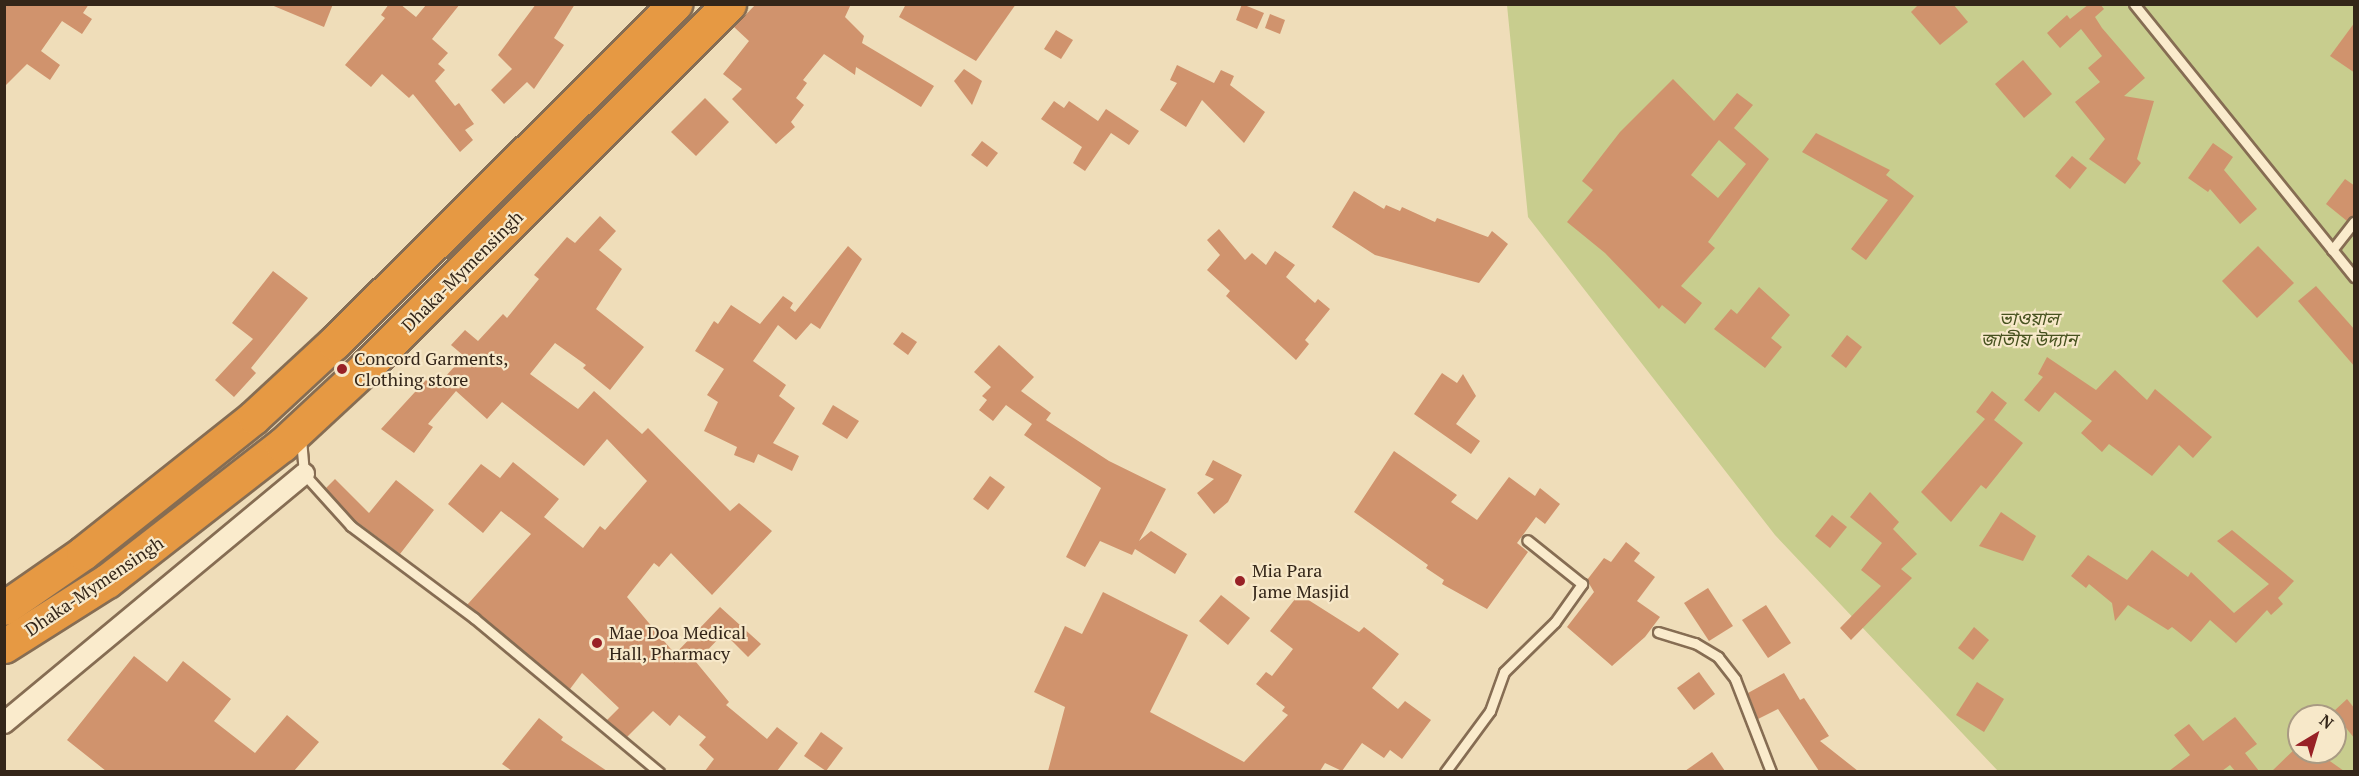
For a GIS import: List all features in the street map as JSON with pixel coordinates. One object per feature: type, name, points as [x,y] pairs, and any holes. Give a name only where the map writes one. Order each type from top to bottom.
[{"type":"highway","name":"Dhaka-Mymensingh","points":[[4,608],[83,553],[254,417],[675,4]]},
{"type":"highway","name":"Dhaka-Mymensingh","points":[[4,646],[158,544],[300,428],[729,4]]},
{"type":"street","points":[[4,723],[304,474]]},
{"type":"lane","points":[[2134,4],[2355,278]]},
{"type":"lane","points":[[2332,250],[2355,222]]},
{"type":"lane","points":[[300,428],[304,474],[351,526],[474,618],[658,771]]},
{"type":"lane","points":[[1445,771],[1490,711],[1504,672],[1555,622],[1582,584],[1527,540]]},
{"type":"lane","points":[[1658,632],[1695,642],[1718,657],[1735,679],[1771,771]]},
{"type":"green space","name":"ভাওয়াল জাতীয় উদ্যান","points":[[1507,5],[2354,5],[2354,771],[1998,771],[1775,535],[1528,217]]},
{"type":"building","points":[[4,4],[89,4],[83,13],[92,19],[82,34],[62,21],[41,51],[60,65],[50,80],[27,64],[4,87]]},
{"type":"building","points":[[269,4],[333,4],[324,27]]},
{"type":"building","points":[[389,4],[400,4],[416,17],[426,5],[460,4],[432,39],[448,53],[438,64],[445,70],[435,81],[455,106],[459,103],[474,124],[465,130],[473,140],[460,152],[413,94],[409,98],[382,74],[371,87],[345,65],[385,18],[381,15]]},
{"type":"building","points":[[536,4],[575,4],[554,38],[564,45],[534,89],[527,82],[504,104],[491,90],[512,69],[498,55]]},
{"type":"building","points":[[756,4],[851,4],[845,17],[864,36],[862,43],[934,86],[921,107],[856,67],[855,75],[824,54],[803,80],[807,83],[796,98],[804,105],[791,122],[795,127],[776,144],[732,99],[742,89],[723,74],[749,41],[734,27]]},
{"type":"building","points":[[906,4],[1016,4],[976,61],[899,17]]},
{"type":"building","points":[[1242,4],[1264,13],[1257,29],[1236,20]]},
{"type":"building","points":[[1919,4],[1953,4],[1968,22],[1940,45],[1911,12]]},
{"type":"building","points":[[2089,4],[2100,4],[2104,9],[2095,17],[2145,78],[2124,96],[2154,101],[2137,159],[2141,163],[2125,184],[2089,159],[2105,139],[2075,102],[2100,82],[2088,68],[2102,56],[2081,29],[2060,48],[2047,33],[2067,15],[2070,19]]},
{"type":"building","points":[[1270,14],[1285,20],[1280,34],[1265,28]]},
{"type":"building","points":[[2355,22],[2355,73],[2330,56]]},
{"type":"building","points":[[1056,30],[1073,40],[1061,59],[1044,49]]},
{"type":"building","points":[[2023,60],[2052,94],[2024,118],[1995,84]]},
{"type":"building","points":[[1177,65],[1214,83],[1221,70],[1234,76],[1230,85],[1265,112],[1244,143],[1202,100],[1186,127],[1160,110],[1177,83],[1170,80]]},
{"type":"building","points":[[964,69],[982,81],[972,105],[954,81]]},
{"type":"building","points":[[1673,79],[1714,121],[1737,93],[1753,105],[1734,128],[1769,159],[1708,242],[1715,248],[1681,286],[1702,303],[1685,324],[1662,305],[1659,309],[1605,253],[1567,222],[1593,190],[1582,181],[1620,132]],"holes":[[[1719,140],[1746,164],[1718,198],[1691,175]]]},
{"type":"building","points":[[705,98],[729,122],[696,156],[671,132]]},
{"type":"building","points":[[1054,101],[1064,108],[1069,101],[1098,121],[1106,109],[1139,131],[1129,145],[1111,133],[1085,171],[1073,163],[1082,147],[1041,119]]},
{"type":"building","points":[[1816,133],[1890,170],[1886,175],[1914,196],[1866,260],[1851,249],[1888,200],[1802,152]]},
{"type":"building","points":[[982,141],[998,153],[987,167],[971,155]]},
{"type":"building","points":[[2213,143],[2233,157],[2224,170],[2257,209],[2240,224],[2210,189],[2208,192],[2188,178]]},
{"type":"building","points":[[2072,156],[2087,168],[2070,189],[2055,176]]},
{"type":"building","points":[[2345,179],[2355,186],[2355,215],[2347,221],[2326,204]]},
{"type":"building","points":[[1354,191],[1384,209],[1386,205],[1400,211],[1402,207],[1435,222],[1437,218],[1488,237],[1492,231],[1508,244],[1479,283],[1375,255],[1332,227]]},
{"type":"building","points":[[600,216],[616,231],[599,250],[622,269],[596,309],[644,347],[610,390],[583,368],[586,365],[555,343],[530,374],[578,409],[594,391],[642,434],[648,428],[730,511],[739,503],[772,531],[712,595],[671,553],[659,567],[654,563],[627,597],[675,654],[720,607],[761,644],[748,657],[724,633],[696,662],[729,702],[726,705],[767,739],[777,727],[798,743],[777,771],[705,771],[714,759],[699,745],[706,737],[679,715],[670,726],[653,711],[627,737],[607,720],[619,708],[582,673],[570,689],[467,605],[531,534],[501,511],[483,533],[448,504],[481,464],[500,478],[513,462],[559,499],[544,517],[583,548],[600,526],[605,530],[647,481],[607,439],[584,466],[502,402],[487,419],[456,391],[428,424],[433,427],[414,453],[381,429],[426,380],[435,388],[464,356],[451,345],[465,330],[478,341],[503,314],[507,318],[539,279],[534,275],[567,237],[575,243]]},
{"type":"building","points":[[1219,229],[1245,260],[1252,253],[1266,265],[1275,251],[1295,265],[1286,277],[1315,303],[1318,299],[1330,309],[1305,340],[1309,344],[1296,360],[1226,296],[1230,291],[1207,270],[1220,255],[1207,240]]},
{"type":"building","points":[[848,246],[862,259],[820,329],[811,323],[796,340],[778,325],[753,361],[786,385],[779,396],[795,408],[773,443],[799,456],[792,471],[758,454],[754,463],[734,455],[737,447],[704,431],[718,402],[707,395],[724,369],[695,351],[714,321],[718,324],[731,305],[760,324],[783,296],[793,303],[790,308],[795,312]]},
{"type":"building","points":[[2258,246],[2294,283],[2257,318],[2222,281]]},
{"type":"building","points":[[273,271],[308,298],[251,368],[256,373],[234,397],[215,380],[253,339],[232,323]]},
{"type":"building","points":[[2316,286],[2355,330],[2355,367],[2298,301]]},
{"type":"building","points":[[1759,287],[1790,315],[1771,338],[1782,347],[1765,368],[1714,329],[1731,309],[1737,314]]},
{"type":"building","points":[[902,332],[917,342],[908,355],[893,344]]},
{"type":"building","points":[[1847,335],[1862,347],[1846,368],[1831,356]]},
{"type":"building","points":[[999,345],[1034,377],[1021,391],[1051,413],[1046,420],[1109,461],[1166,489],[1139,541],[1151,531],[1187,554],[1175,574],[1135,549],[1132,555],[1100,541],[1085,567],[1066,557],[1101,488],[1024,435],[1032,424],[1006,405],[993,421],[979,410],[987,400],[982,396],[991,387],[974,372]]},
{"type":"building","points":[[2047,357],[2096,390],[2115,370],[2147,400],[2155,389],[2212,437],[2193,458],[2179,445],[2152,476],[2109,444],[2102,452],[2081,433],[2092,421],[2055,392],[2039,412],[2024,400],[2043,377],[2038,374]]},
{"type":"building","points":[[1442,373],[1457,383],[1463,374],[1476,396],[1456,424],[1480,441],[1471,454],[1414,414]]},
{"type":"building","points":[[1992,391],[2007,403],[1994,420],[2023,443],[1986,489],[1981,485],[1951,522],[1921,492],[1985,419],[1976,412]]},
{"type":"building","points":[[833,405],[859,421],[847,439],[822,424]]},
{"type":"building","points":[[1394,451],[1457,495],[1451,502],[1477,520],[1509,477],[1535,496],[1540,488],[1560,504],[1545,524],[1536,517],[1517,543],[1528,552],[1487,609],[1442,584],[1444,580],[1426,568],[1428,565],[1354,512]]},
{"type":"building","points":[[1213,460],[1242,475],[1228,502],[1214,514],[1197,493],[1214,479],[1205,475]]},
{"type":"building","points":[[990,476],[1005,487],[988,510],[973,499]]},
{"type":"building","points":[[335,479],[369,513],[396,480],[434,510],[400,554],[352,518],[326,488]]},
{"type":"building","points":[[1870,492],[1899,522],[1893,529],[1917,554],[1901,569],[1912,578],[1851,640],[1840,628],[1881,586],[1861,570],[1882,543],[1850,517]]},
{"type":"building","points":[[2001,512],[2036,536],[2023,561],[1979,546]]},
{"type":"building","points":[[1832,515],[1847,527],[1830,548],[1815,536]]},
{"type":"building","points":[[2232,530],[2294,581],[2278,598],[2283,604],[2271,615],[2267,610],[2236,643],[2210,620],[2191,642],[2172,627],[2168,630],[2128,605],[2115,621],[2112,603],[2089,584],[2086,588],[2071,576],[2088,555],[2127,580],[2152,550],[2188,577],[2191,572],[2234,613],[2269,584],[2217,541]]},
{"type":"building","points":[[1626,542],[1640,553],[1634,561],[1655,577],[1637,601],[1660,617],[1645,637],[1612,666],[1567,627],[1594,592],[1587,580],[1604,558],[1611,562]]},
{"type":"building","points":[[1708,588],[1733,626],[1709,641],[1684,603]]},
{"type":"building","points":[[1103,592],[1188,635],[1150,712],[1244,762],[1288,715],[1282,711],[1285,707],[1256,684],[1266,672],[1272,676],[1293,649],[1270,631],[1299,594],[1359,632],[1364,627],[1399,654],[1372,688],[1398,709],[1405,701],[1431,720],[1402,759],[1390,750],[1384,758],[1362,743],[1342,771],[1325,763],[1320,771],[1048,771],[1065,707],[1034,692],[1065,626],[1082,634]]},
{"type":"building","points":[[1221,595],[1250,618],[1228,645],[1199,621]]},
{"type":"building","points":[[1766,605],[1791,643],[1768,658],[1742,620]]},
{"type":"building","points":[[1974,627],[1989,640],[1973,660],[1958,648]]},
{"type":"building","points":[[134,656],[167,682],[183,661],[231,699],[214,721],[255,753],[287,715],[319,742],[294,771],[106,771],[67,740]]},
{"type":"building","points":[[1699,672],[1715,694],[1694,710],[1677,688]]},
{"type":"building","points":[[1784,673],[1800,700],[1804,698],[1829,736],[1820,741],[1858,771],[1819,771],[1778,709],[1758,719],[1748,693]]},
{"type":"building","points":[[1977,682],[2004,699],[1984,732],[1956,715]]},
{"type":"building","points":[[2347,699],[2355,709],[2355,739],[2347,729],[2347,704],[2342,704]]},
{"type":"building","points":[[2235,717],[2257,744],[2245,753],[2259,771],[2235,771],[2230,765],[2222,771],[2169,771],[2190,755],[2174,735],[2189,724],[2203,741]]},
{"type":"building","points":[[539,718],[563,737],[561,740],[607,771],[512,771],[502,764]]},
{"type":"building","points":[[821,732],[843,748],[826,771],[804,756]]},
{"type":"building","points":[[1712,752],[1725,771],[1685,771]]},
{"type":"building","points":[[2287,757],[2287,764],[2334,764],[2344,771],[2272,771]]},
{"type":"place","name":"Concord Garments, Clothing store","points":[[342,369]]},
{"type":"place","name":"Mia Para Jame Masjid","points":[[1240,581]]},
{"type":"place","name":"Mae Doa Medical Hall, Pharmacy","points":[[597,643]]}]
